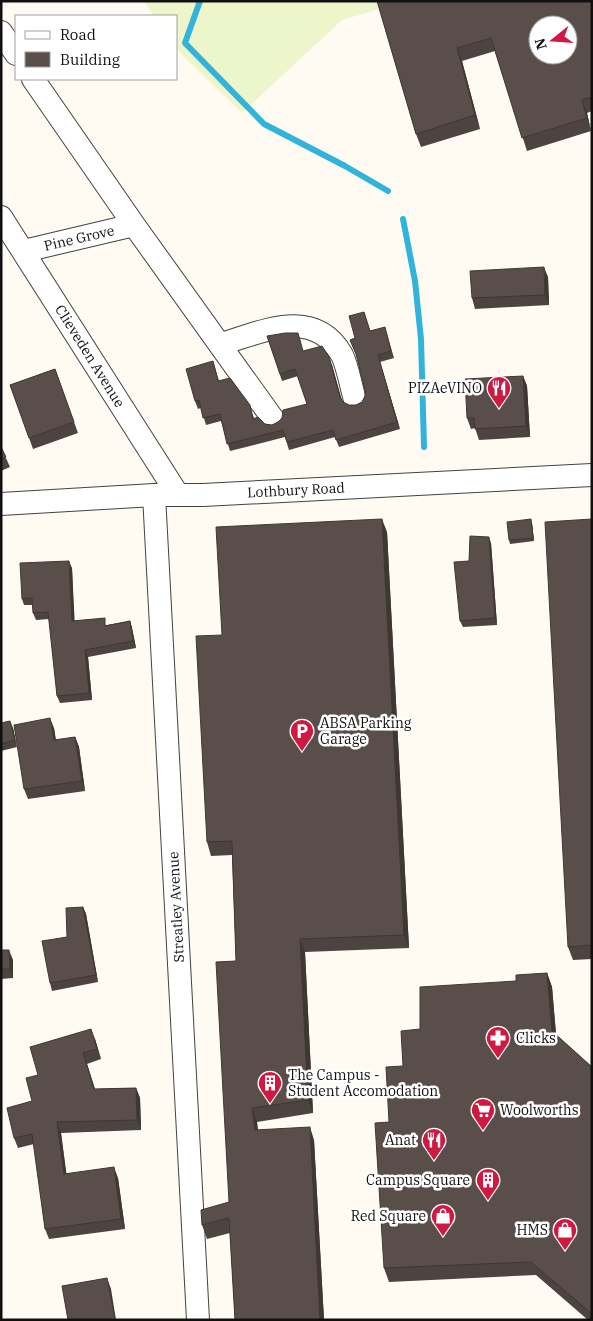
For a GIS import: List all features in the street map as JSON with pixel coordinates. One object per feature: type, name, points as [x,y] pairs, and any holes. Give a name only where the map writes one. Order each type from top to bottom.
[{"type":"street","points":[[1,32],[15,53]]},
{"type":"street","points":[[34,80],[134,225],[273,419]]},
{"type":"street","name":"Clieveden Avenue","points":[[1,217],[178,495]]},
{"type":"street","name":"Pine Grove","points":[[24,251],[134,225]]},
{"type":"street","points":[[221,344],[281,326],[309,327],[321,333],[342,356],[354,400]]},
{"type":"street","name":"Lothbury Road","points":[[1,504],[154,495],[203,495],[444,484],[592,475]]},
{"type":"street","name":"Streatley Avenue","points":[[154,495],[198,1320]]},
{"type":"green space","points":[[144,1],[377,1],[379,9],[342,20],[242,113],[178,51],[178,15],[153,15]]},
{"type":"building","points":[[377,1],[592,1],[592,97],[582,100],[587,118],[522,138],[491,38],[457,48],[475,115],[416,134]]},
{"type":"building","points":[[544,267],[545,295],[472,298],[470,271]]},
{"type":"building","points":[[364,312],[370,331],[385,327],[391,351],[378,355],[397,422],[336,440],[333,430],[287,442],[283,430],[227,444],[220,414],[203,418],[199,400],[195,401],[186,369],[213,361],[218,381],[230,378],[250,405],[253,419],[258,417],[265,424],[272,425],[282,418],[283,410],[307,404],[295,369],[280,374],[267,336],[285,333],[298,333],[303,351],[322,346],[329,357],[343,402],[349,405],[356,405],[362,402],[365,390],[356,354],[350,340],[355,338],[349,316]]},
{"type":"building","points":[[55,369],[74,422],[29,438],[10,385]]},
{"type":"building","name":"PIZAeVINO","points":[[523,376],[526,426],[475,429],[474,418],[467,418],[465,379]]},
{"type":"building","points":[[1,447],[6,457],[1,459]]},
{"type":"building","name":"ABSA Parking Garage","points":[[382,519],[404,935],[300,939],[308,1100],[252,1108],[255,1130],[310,1127],[320,1320],[235,1320],[229,1218],[202,1225],[201,1210],[229,1202],[216,962],[236,961],[232,841],[207,842],[196,636],[222,635],[216,527]]},
{"type":"building","points":[[531,519],[533,538],[509,540],[507,522]]},
{"type":"building","points":[[592,519],[592,945],[568,947],[545,522]]},
{"type":"building","points":[[470,536],[489,537],[495,618],[460,621],[454,562],[469,561]]},
{"type":"building","points":[[69,561],[72,621],[105,618],[105,626],[130,621],[133,641],[85,650],[89,693],[57,696],[48,612],[33,613],[32,598],[22,599],[20,563]]},
{"type":"building","points":[[50,718],[54,740],[75,737],[82,781],[24,789],[14,725]]},
{"type":"building","points":[[10,721],[15,740],[1,744],[1,723]]},
{"type":"building","points":[[83,907],[96,975],[50,983],[42,941],[67,937],[66,908]]},
{"type":"building","points":[[1,950],[9,950],[10,969],[1,969]]},
{"type":"building","name":"Campus Square","points":[[547,973],[552,1031],[592,1067],[592,1314],[531,1262],[384,1268],[375,1123],[389,1122],[386,1067],[403,1066],[401,1031],[420,1029],[420,987],[516,981],[516,975]]},
{"type":"building","points":[[91,1029],[97,1049],[83,1053],[94,1089],[136,1088],[137,1120],[57,1122],[64,1174],[114,1167],[121,1219],[45,1229],[32,1134],[14,1138],[7,1108],[32,1101],[26,1078],[38,1075],[30,1047]]},
{"type":"building","points":[[107,1278],[115,1320],[68,1320],[62,1286]]},
{"type":"waterway","points":[[200,1],[185,43],[264,124],[345,166],[388,191]]},
{"type":"waterway","points":[[403,219],[415,281],[421,339],[424,447]]},
{"type":"place","name":"PIZAeVINO","points":[[499,409]]},
{"type":"place","name":"ABSA Parking Garage","points":[[302,752]]},
{"type":"place","name":"Clicks","points":[[498,1059]]},
{"type":"place","name":"The Campus - Student Accomodation","points":[[270,1104]]},
{"type":"place","name":"Woolworths","points":[[483,1131]]},
{"type":"place","name":"Anat","points":[[434,1161]]},
{"type":"place","name":"Campus Square","points":[[488,1201]]},
{"type":"place","name":"Red Square","points":[[443,1237]]},
{"type":"place","name":"HMS","points":[[565,1251]]}]
